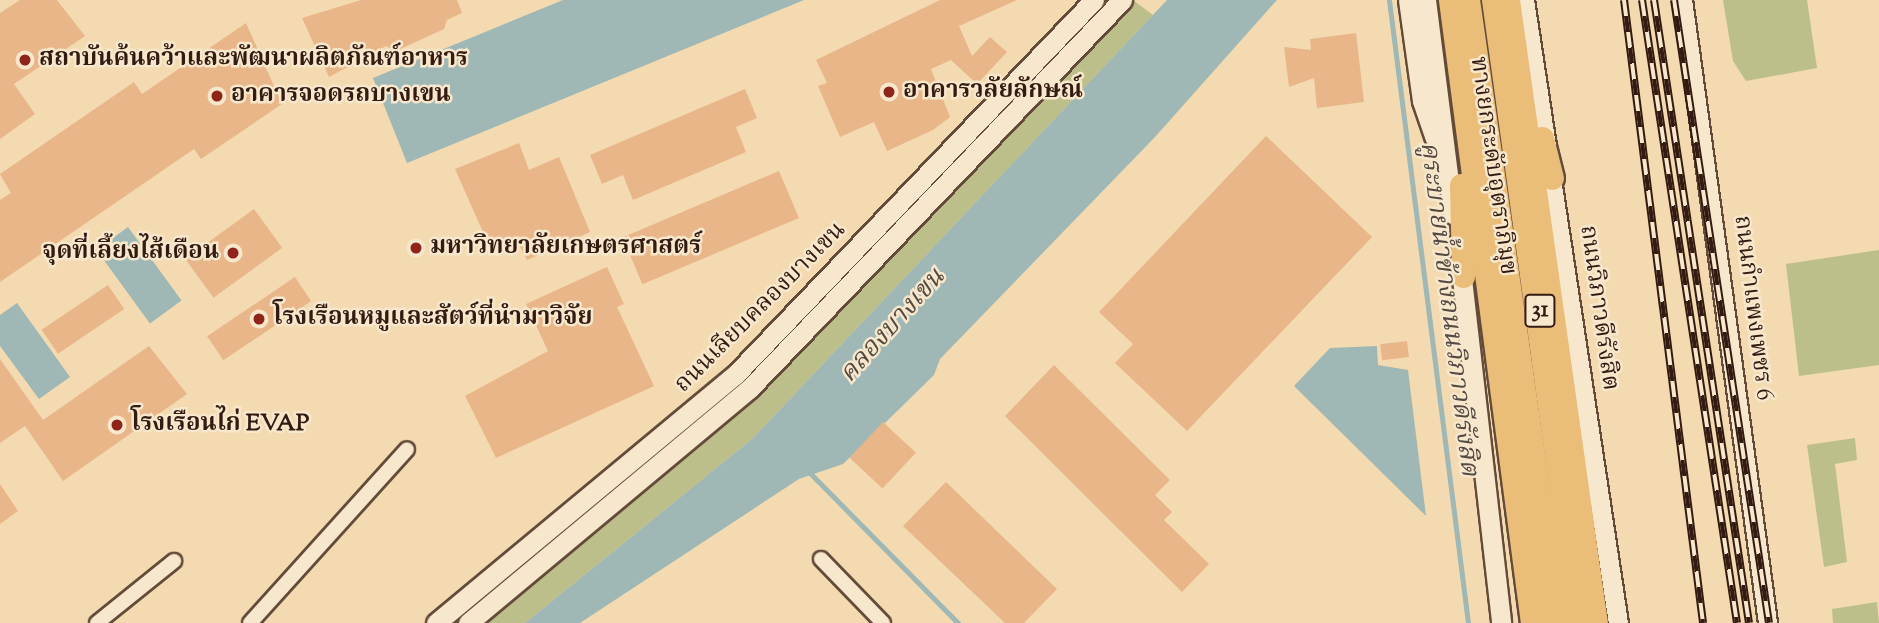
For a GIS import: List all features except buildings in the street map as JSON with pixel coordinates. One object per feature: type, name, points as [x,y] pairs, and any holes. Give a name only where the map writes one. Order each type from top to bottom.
[{"type":"highway","name":"31","points":[[1450,0],[1532,623]]},
{"type":"highway","name":"ทางยกระดับอุตราภิมุข","points":[[1467,0],[1556,623]]},
{"type":"highway","name":"ทางยกระดับอุตราภิมุข","points":[[1496,0],[1581,623]]},
{"type":"highway","name":"ถนนวิภาวดีรังสิต","points":[[1508,0],[1595,623]]},
{"type":"highway","points":[[1514,30],[1552,178]]},
{"type":"highway","points":[[1460,78],[1463,276]]},
{"type":"main road","name":"ถนนเลียบคลองบางเขน","points":[[436,623],[735,374],[1094,0]]},
{"type":"main road","name":"ถนนเลียบคลองบางเขน","points":[[468,623],[749,389],[1122,0]]},
{"type":"main road","name":"ถนนวิภาวดีรังสิต","points":[[1524,0],[1617,623]]},
{"type":"main road","points":[[1414,1],[1422,101],[1447,168],[1463,276],[1501,618]]},
{"type":"street","name":"ถนนกำแพงเพชร 6","points":[[1683,0],[1768,623]]},
{"type":"street","points":[[250,623],[407,449]]},
{"type":"street","points":[[821,559],[883,623]]},
{"type":"street","points":[[97,623],[174,561]]},
{"type":"green space","points":[[1133,0],[1153,15],[752,439],[525,623],[488,623],[782,366]]},
{"type":"green space","points":[[1723,0],[1807,0],[1817,68],[1746,81],[1733,61]]},
{"type":"green space","points":[[1879,250],[1879,365],[1799,376],[1786,264]]},
{"type":"green space","points":[[1855,438],[1857,460],[1835,464],[1847,562],[1824,567],[1807,445]]},
{"type":"green space","points":[[1877,602],[1879,623],[1833,623],[1832,609]]},
{"type":"water","points":[[563,0],[804,0],[407,163],[373,78]]},
{"type":"water","name":"คลองบางเขน","points":[[1167,0],[1277,0],[1155,137],[940,359],[934,375],[843,464],[799,479],[580,623],[525,623],[752,439]]},
{"type":"water","points":[[128,227],[181,301],[150,324],[96,250]]},
{"type":"water","points":[[17,303],[70,377],[39,399],[0,346],[0,315]]},
{"type":"water","points":[[1377,346],[1378,365],[1408,370],[1426,516],[1294,386],[1330,348]]},
{"type":"waterway","name":"คูระบายน้ำข้างถนนวิภาวดีรังสิต","points":[[1389,0],[1468,623]]},
{"type":"waterway","points":[[808,471],[958,623]]},
{"type":"railway","points":[[1624,0],[1703,623]]},
{"type":"railway","points":[[1642,0],[1737,623]]},
{"type":"railway","points":[[1654,0],[1749,623]]},
{"type":"railway","points":[[1674,0],[1769,623]]},
{"type":"place","name":"สถาบันค้นคว้าและพัฒนาผลิตภัณฑ์อาหาร","points":[[25,60]]},
{"type":"place","name":"อาคารวลัยลักษณ์","points":[[889,92]]},
{"type":"place","name":"อาคารจอดรถบางเขน","points":[[217,96]]},
{"type":"place","name":"มหาวิทยาลัยเกษตรศาสตร์","points":[[416,248]]},
{"type":"place","name":"จุดที่เลี้ยงไส้เดือน","points":[[233,253]]},
{"type":"place","name":"โรงเรือนหมูและสัตว์ที่นำมาวิจัย","points":[[259,319]]},
{"type":"place","name":"โรงเรือนไก่ EVAP","points":[[117,425]]}]
